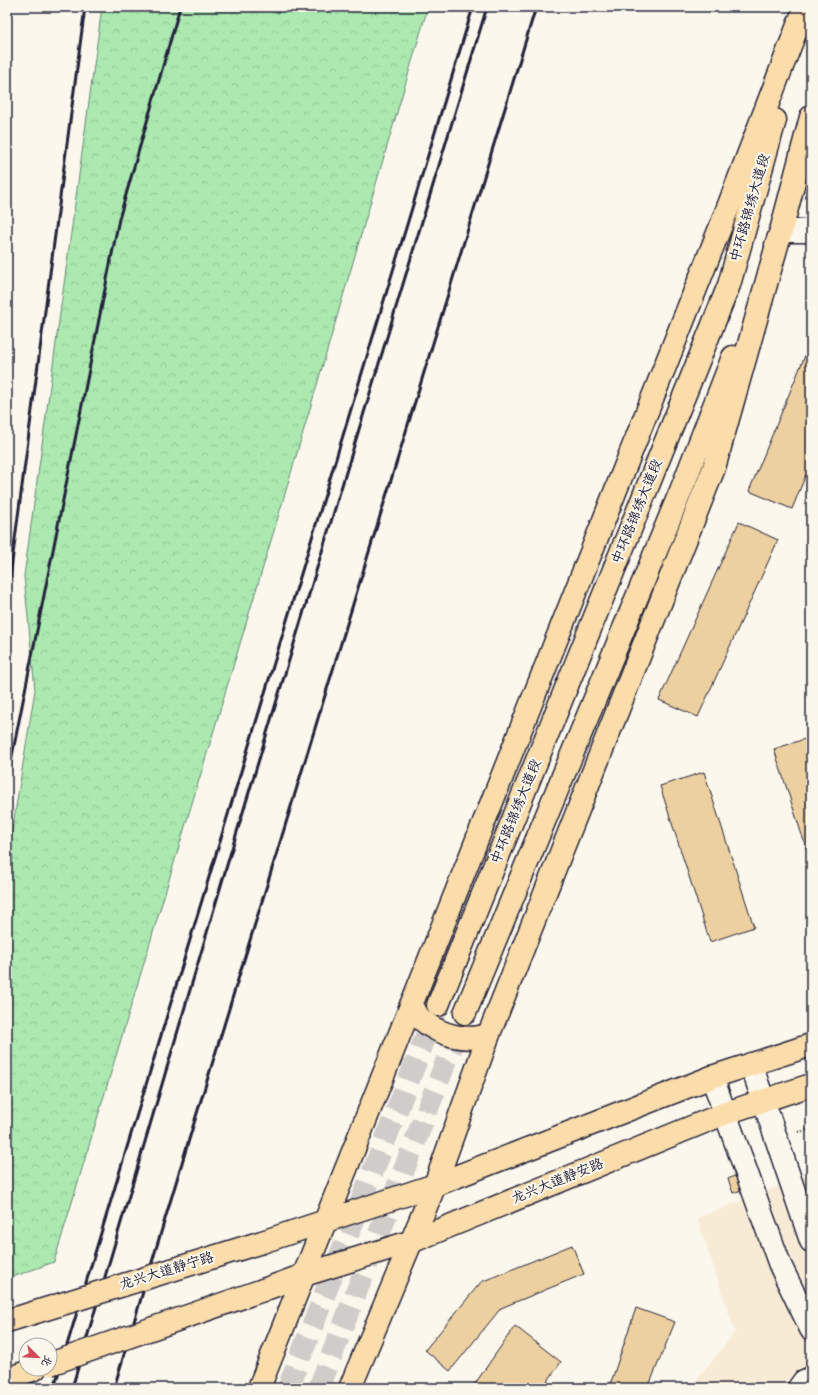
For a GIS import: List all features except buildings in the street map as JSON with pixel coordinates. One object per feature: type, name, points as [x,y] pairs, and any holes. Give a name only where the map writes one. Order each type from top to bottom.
[{"type":"main road","points":[[258,1388],[717,236],[806,7]]},
{"type":"main road","name":"中环路锦绣大道段","points":[[438,1005],[729,285],[806,7]]},
{"type":"main road","name":"中环路锦绣大道段","points":[[465,1013],[682,488],[781,231],[811,117]]},
{"type":"main road","points":[[350,1388],[413,1241],[435,1185],[489,1034],[714,468],[781,231]]},
{"type":"main road","points":[[411,1005],[421,1020],[447,1034],[479,1038],[489,1034]]},
{"type":"main road","points":[[326,1220],[435,1185],[712,1077],[811,1045]]},
{"type":"main road","name":"龙兴大道静安路","points":[[304,1275],[413,1241],[726,1113],[811,1085]]},
{"type":"main road","name":"龙兴大道静宁路","points":[[7,1321],[262,1242],[326,1220]]},
{"type":"main road","points":[[58,1361],[304,1275]]},
{"type":"main road","points":[[7,1379],[18,1375]]},
{"type":"street","points":[[781,231],[811,231]]},
{"type":"street","points":[[751,1064],[811,1241]]},
{"type":"street","points":[[712,1077],[780,1265],[811,1329]]},
{"type":"street","points":[[799,1388],[804,1381],[811,1378]]},
{"type":"shaded area","points":[[811,1174],[811,1388],[690,1388],[735,1332],[697,1218]]},
{"type":"green space","points":[[102,7],[428,7],[279,514],[54,1262],[7,1279],[7,862],[35,690],[24,576]]},
{"type":"tunnel","points":[[288,1388],[437,1008]]},
{"type":"tunnel","points":[[319,1388],[465,1013]]},
{"type":"railway","points":[[7,600],[85,7]]},
{"type":"railway","points":[[7,781],[119,219],[180,7]]},
{"type":"railway","points":[[54,1388],[473,7]]},
{"type":"railway","points":[[72,1388],[230,855],[487,7]]},
{"type":"railway","points":[[114,1388],[218,1043],[536,7]]}]
